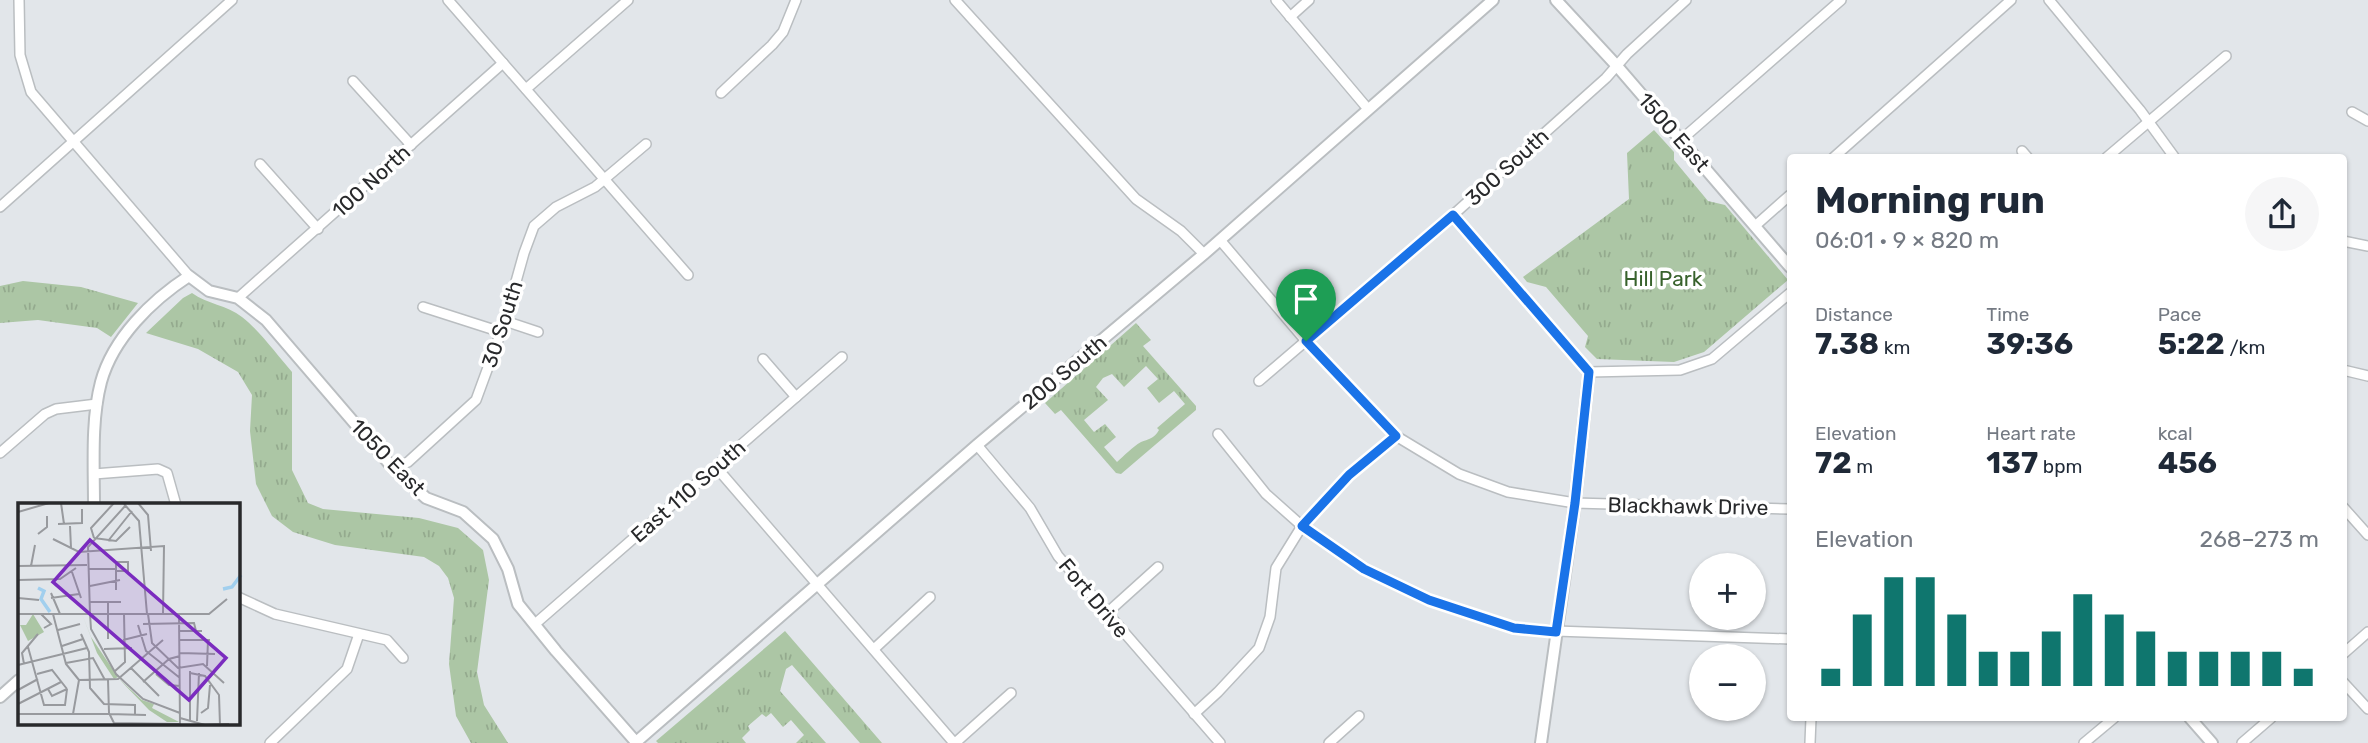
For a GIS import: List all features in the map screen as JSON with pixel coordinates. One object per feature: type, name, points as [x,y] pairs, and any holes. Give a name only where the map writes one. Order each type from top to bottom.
[{"type":"street","points":[[19,0],[20,55],[31,92],[189,276],[209,291],[238,298]]},
{"type":"street","points":[[0,206],[232,0]]},
{"type":"street","points":[[448,0],[688,275]]},
{"type":"street","points":[[526,89],[628,0]]},
{"type":"street","points":[[720,93],[783,32],[796,0]]},
{"type":"street","points":[[956,0],[1136,199],[1181,231],[1204,254]]},
{"type":"street","points":[[1276,0],[1368,109]]},
{"type":"street","points":[[1290,17],[1309,0]]},
{"type":"street","name":"200 South","points":[[640,741],[978,445],[1204,254],[1493,0]]},
{"type":"street","name":"1500 East","points":[[1556,0],[1617,66],[1787,263]]},
{"type":"street","name":"300 South","points":[[1259,381],[1453,215],[1606,78],[1686,0]]},
{"type":"street","points":[[1681,140],[1841,0]]},
{"type":"street","points":[[1838,154],[2011,0]]},
{"type":"street","points":[[2049,0],[2149,121],[2172,154]]},
{"type":"street","points":[[2111,154],[2226,56]]},
{"type":"street","name":"100 North","points":[[238,298],[503,63]]},
{"type":"street","points":[[353,81],[411,145]]},
{"type":"street","points":[[2352,112],[2368,121]]},
{"type":"street","name":"30 South","points":[[393,468],[408,462],[476,400],[505,321],[534,226],[556,207],[579,197],[604,179],[646,144]]},
{"type":"street","points":[[260,164],[318,229]]},
{"type":"street","points":[[1755,226],[1787,198]]},
{"type":"street","points":[[1453,215],[1589,372],[1575,503],[1541,743]]},
{"type":"street","name":"Blackhawk Drive","points":[[1220,240],[1306,341],[1396,436],[1459,474],[1508,492],[1575,503],[1787,509]]},
{"type":"street","points":[[2347,242],[2368,246]]},
{"type":"street","points":[[94,503],[97,404],[107,367],[121,341],[143,314],[189,276]]},
{"type":"street","points":[[1589,372],[1679,370],[1712,359],[1787,296]]},
{"type":"street","name":"1050 East","points":[[238,298],[266,320],[393,468],[426,498],[463,512],[493,539],[508,569],[518,604],[640,741]]},
{"type":"street","points":[[423,307],[501,332]]},
{"type":"street","points":[[505,321],[538,332]]},
{"type":"street","name":"East 110 South","points":[[535,624],[842,357]]},
{"type":"street","points":[[763,359],[796,397]]},
{"type":"street","points":[[2347,371],[2368,376]]},
{"type":"street","points":[[0,453],[45,414],[56,409],[97,404]]},
{"type":"street","points":[[1218,434],[1266,494],[1302,526],[1364,569],[1429,600],[1514,628],[1556,632],[1787,639]]},
{"type":"street","points":[[1194,714],[1259,648],[1270,617],[1276,568],[1302,526],[1349,475],[1396,436]]},
{"type":"street","name":"Fort Drive","points":[[978,445],[1030,508],[1058,556],[1220,743]]},
{"type":"street","points":[[716,467],[955,743],[1011,693]]},
{"type":"street","points":[[94,474],[158,469],[167,473],[175,503]]},
{"type":"street","points":[[2347,512],[2368,536]]},
{"type":"street","points":[[1107,613],[1158,567]]},
{"type":"street","points":[[874,649],[930,597]]},
{"type":"street","points":[[240,598],[275,614],[387,640],[402,658]]},
{"type":"street","points":[[2347,650],[2368,632]]},
{"type":"street","points":[[270,743],[347,669],[359,634]]},
{"type":"street","points":[[0,697],[18,681]]},
{"type":"street","points":[[2347,686],[2368,709]]},
{"type":"street","points":[[1329,743],[1360,716]]},
{"type":"street","points":[[1810,743],[1811,721]]},
{"type":"street","points":[[2084,743],[2110,721]]},
{"type":"street","points":[[2193,721],[2212,743]]},
{"type":"street","points":[[2242,743],[2268,721]]},
{"type":"green space","name":"Hill Park","points":[[1654,130],[1674,152],[1674,160],[1708,201],[1725,205],[1787,279],[1704,352],[1674,362],[1597,359],[1585,347],[1588,336],[1546,287],[1527,282],[1523,277],[1629,199],[1627,153]]},
{"type":"green space","points":[[23,281],[81,287],[138,303],[111,337],[97,328],[38,320],[0,323],[0,286]]},
{"type":"green space","points":[[192,293],[242,317],[292,372],[292,470],[308,503],[323,509],[419,518],[458,528],[483,550],[489,580],[477,672],[484,705],[508,743],[471,743],[456,716],[449,664],[454,598],[448,578],[439,566],[424,557],[335,545],[293,532],[272,516],[256,484],[250,431],[252,395],[238,372],[198,349],[146,333],[183,298]]},
{"type":"green space","points":[[1136,323],[1151,340],[1143,346],[1196,406],[1196,410],[1121,474],[1116,473],[1061,410],[1055,414],[1045,403]],"holes":[[[1146,366],[1158,379],[1147,388],[1159,403],[1174,391],[1185,404],[1157,428],[1159,430],[1155,435],[1138,444],[1117,462],[1104,447],[1116,437],[1105,424],[1094,432],[1084,420],[1108,400],[1096,387],[1103,378],[1112,374],[1124,387]]]},
{"type":"green space","points":[[785,631],[882,743],[860,743],[792,665],[786,669],[780,691],[826,743],[796,743],[804,735],[791,720],[783,727],[771,713],[766,717],[762,714],[748,726],[750,730],[742,738],[746,743],[656,741]]},
{"type":"route","points":[[1453,215],[1589,372],[1575,503],[1556,632],[1514,628],[1429,600],[1364,569],[1302,526],[1349,475],[1396,436],[1306,341],[1453,215]]}]
